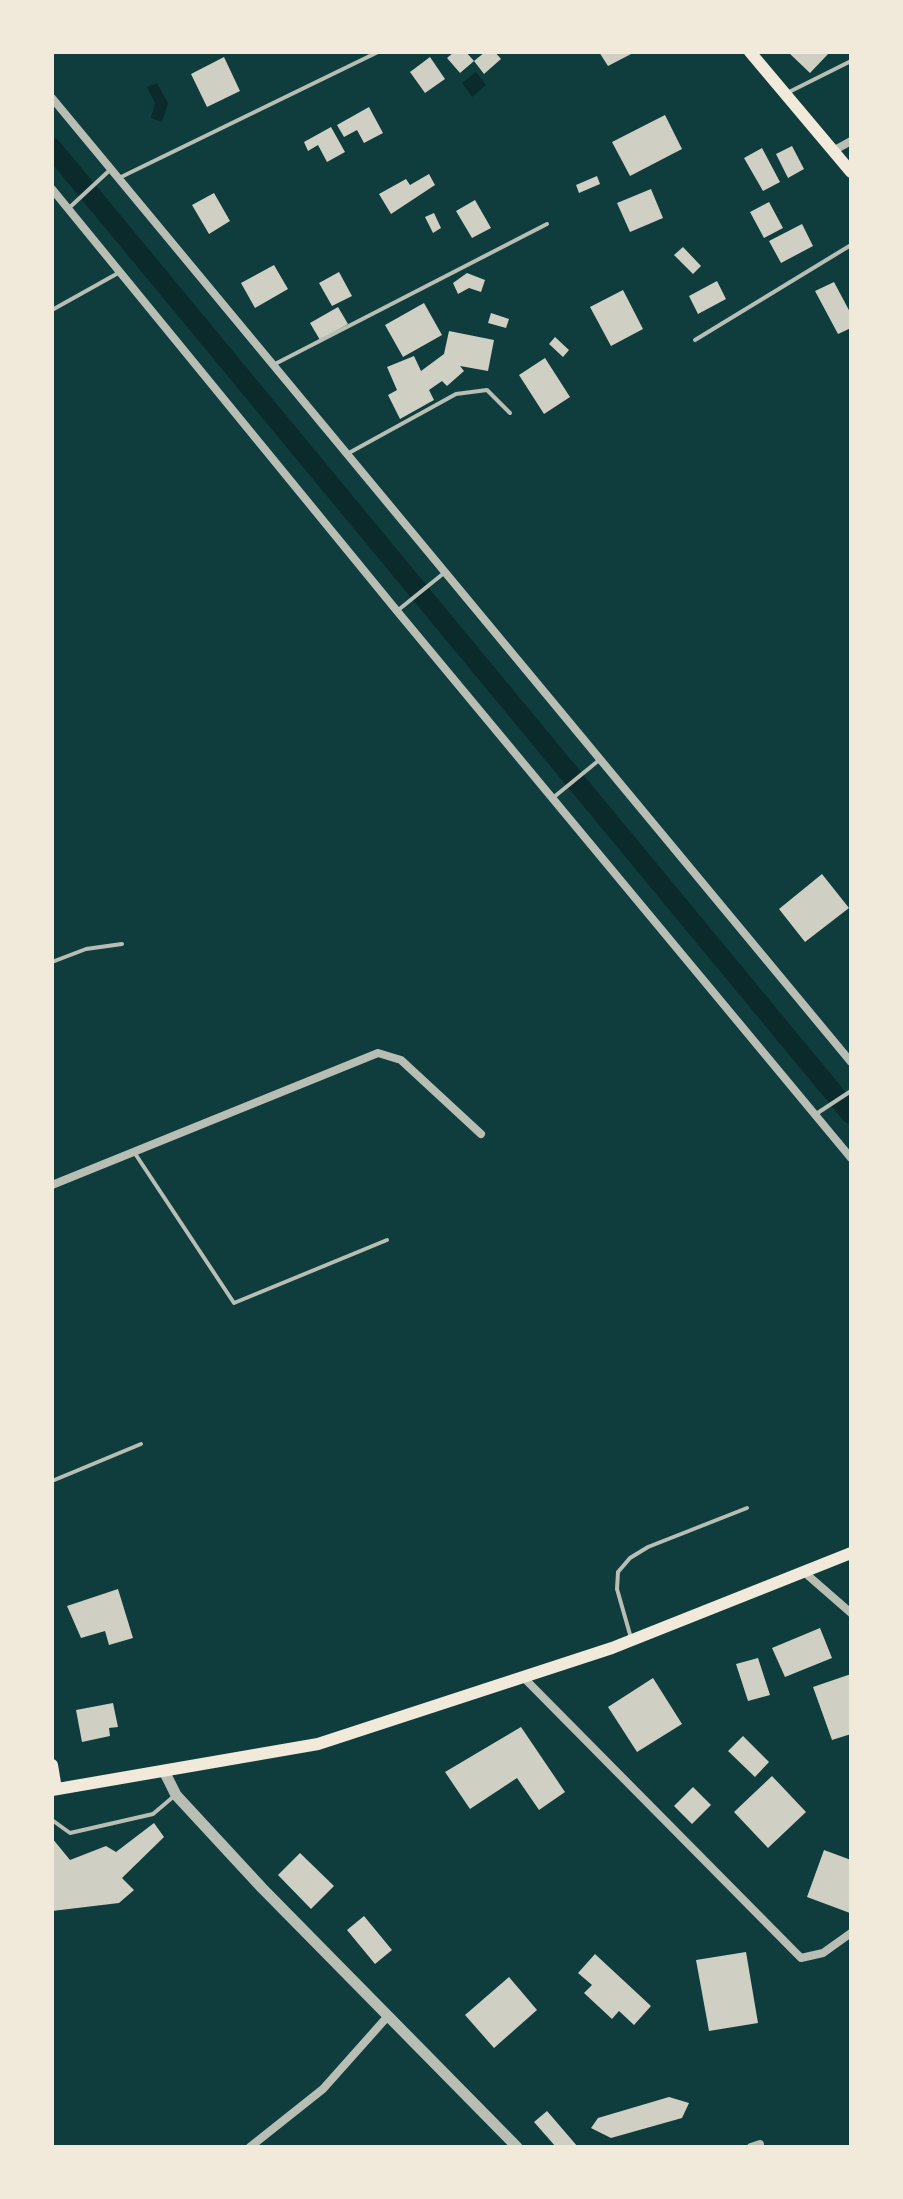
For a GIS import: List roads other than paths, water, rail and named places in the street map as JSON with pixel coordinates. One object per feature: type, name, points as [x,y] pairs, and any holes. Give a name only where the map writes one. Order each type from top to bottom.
[{"type":"main road","points":[[750,52],[851,172]]},
{"type":"main road","points":[[52,1765],[54,1790],[318,1744],[632,1640],[851,1553]]},
{"type":"street","points":[[52,98],[275,364],[598,761],[851,1062]]},
{"type":"street","points":[[833,151],[851,141]]},
{"type":"street","points":[[52,189],[851,1158]]},
{"type":"street","points":[[52,1185],[378,1053],[401,1060],[481,1134]]},
{"type":"street","points":[[804,1572],[851,1613]]},
{"type":"street","points":[[523,1677],[801,1958],[823,1953],[851,1933]]},
{"type":"street","points":[[165,1773],[176,1795],[517,2147]]},
{"type":"street","points":[[250,2147],[323,2089],[388,2016]]},
{"type":"lane","points":[[119,178],[378,52]]},
{"type":"lane","points":[[785,94],[851,61]]},
{"type":"lane","points":[[69,208],[111,169]]},
{"type":"lane","points":[[275,364],[547,224]]},
{"type":"lane","points":[[695,340],[851,245]]},
{"type":"lane","points":[[52,310],[122,271]]},
{"type":"lane","points":[[347,454],[456,394],[487,390],[510,413]]},
{"type":"lane","points":[[397,611],[444,573]]},
{"type":"lane","points":[[552,798],[598,761]]},
{"type":"lane","points":[[52,962],[86,949],[122,944]]},
{"type":"lane","points":[[814,1115],[851,1091]]},
{"type":"lane","points":[[133,1151],[234,1303],[387,1240]]},
{"type":"lane","points":[[52,1481],[141,1444]]},
{"type":"lane","points":[[632,1640],[617,1589],[618,1572],[630,1558],[648,1547],[747,1508]]},
{"type":"lane","points":[[52,1820],[70,1833],[153,1814],[176,1795]]},
{"type":"water","points":[[476,72],[486,85],[472,97],[462,83]]},
{"type":"water","points":[[157,83],[168,103],[162,122],[151,118],[155,103],[147,87]]},
{"type":"waterway","points":[[52,148],[851,1114]]}]
